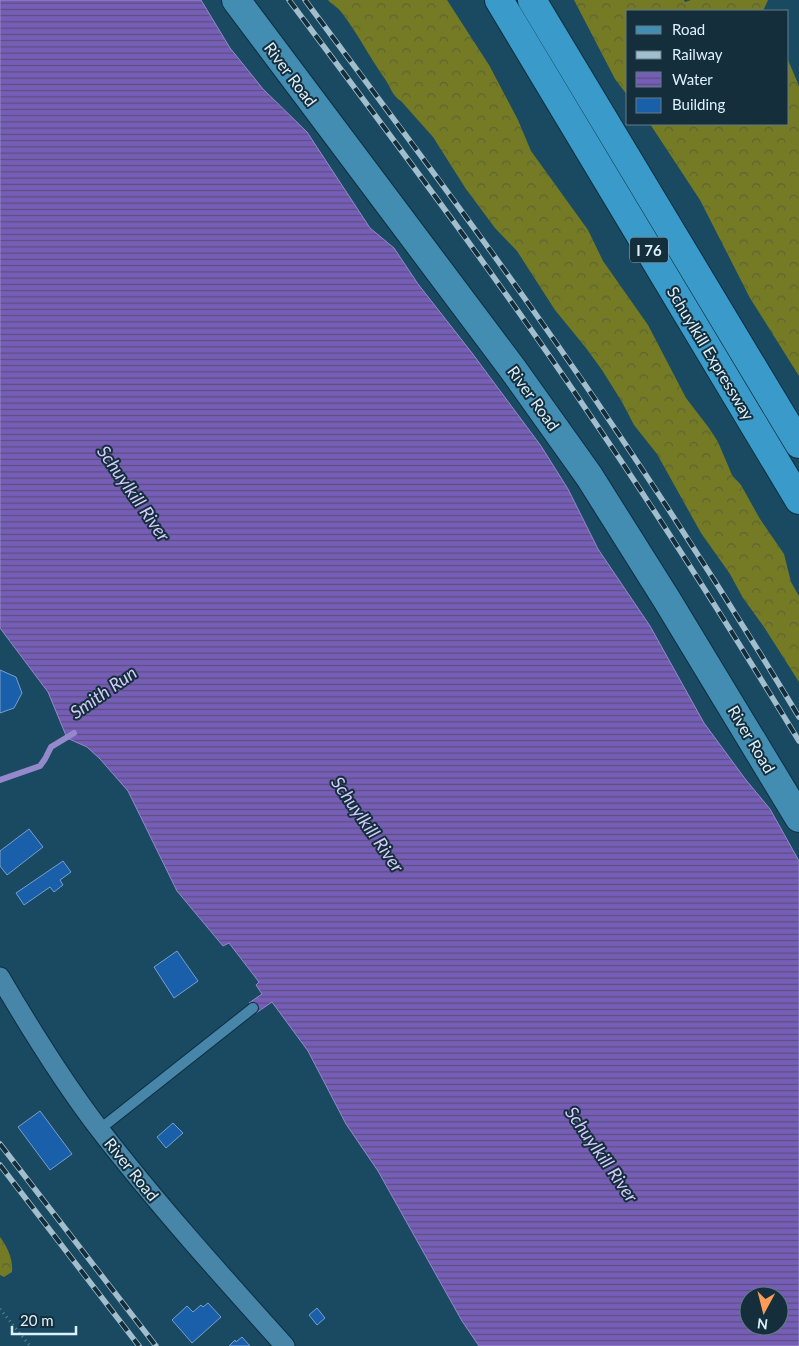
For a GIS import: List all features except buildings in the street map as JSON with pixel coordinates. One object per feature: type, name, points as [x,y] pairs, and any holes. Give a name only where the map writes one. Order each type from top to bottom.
[{"type":"highway","name":"Schuylkill Expressway","points":[[499,0],[799,500]]},
{"type":"highway","name":"Schuylkill Expressway","points":[[532,0],[799,444]]},
{"type":"street","name":"River Road","points":[[236,0],[512,368],[589,476],[672,608],[799,818]]},
{"type":"street","name":"River Road","points":[[0,977],[48,1056],[100,1129],[198,1249],[285,1346]]},
{"type":"lane","points":[[100,1129],[253,1008]]},
{"type":"path","points":[[0,1309],[30,1346]]},
{"type":"green space","points":[[328,0],[447,0],[489,65],[518,120],[531,151],[588,230],[603,261],[648,325],[686,398],[718,442],[732,475],[741,485],[760,519],[784,554],[791,582],[799,596],[799,682],[743,598],[730,574],[701,533],[657,454],[634,425],[602,370],[555,310],[517,251],[495,228],[466,189],[433,137],[394,94],[342,13]]},
{"type":"green space","points":[[574,0],[684,0],[685,2],[691,0],[768,0],[763,10],[626,10],[626,93],[615,79]]},
{"type":"green space","points":[[789,62],[799,86],[799,376],[750,298],[700,200],[651,125],[789,125]]},
{"type":"green space","points":[[0,1237],[8,1249],[12,1263],[12,1272],[4,1277],[0,1275]]},
{"type":"water","name":"Schuylkill River","points":[[0,0],[201,0],[230,48],[263,89],[307,132],[370,228],[394,248],[418,284],[541,446],[568,489],[598,549],[650,626],[704,723],[770,809],[799,861],[799,1346],[479,1346],[462,1321],[378,1171],[346,1124],[308,1051],[272,1002],[256,1013],[249,1003],[262,994],[256,985],[259,982],[229,943],[223,946],[177,891],[128,791],[87,747],[67,738],[48,692],[0,628]]},
{"type":"waterway","name":"Smith Run","points":[[0,780],[40,766],[51,747],[74,733]]},
{"type":"railway","points":[[289,0],[444,209],[557,367],[673,540],[799,741]]},
{"type":"railway","points":[[305,0],[469,221],[595,399],[699,556],[799,717]]},
{"type":"railway","points":[[0,1144],[156,1346]]},
{"type":"railway","points":[[0,1165],[139,1346]]}]
